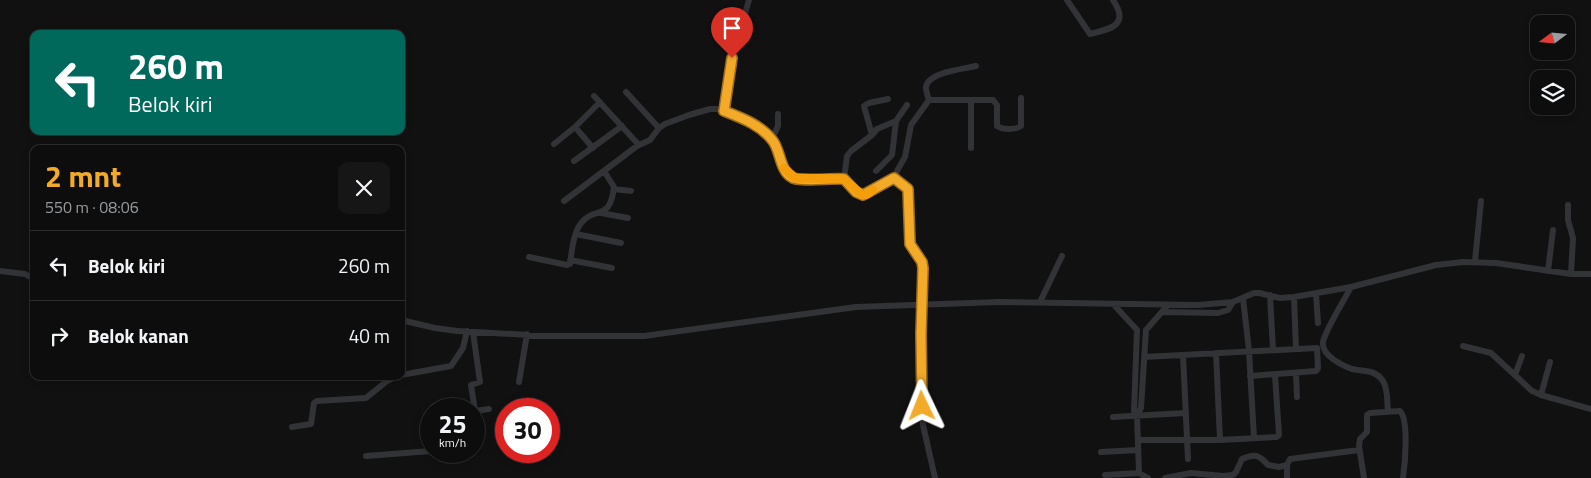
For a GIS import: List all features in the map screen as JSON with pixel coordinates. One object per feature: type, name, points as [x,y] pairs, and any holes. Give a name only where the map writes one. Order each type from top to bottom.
[{"type":"street","points":[[724,111],[730,65],[749,0]]},
{"type":"street","points":[[1067,0],[1090,34],[1106,31],[1117,24],[1120,19],[1120,13],[1113,0]]},
{"type":"street","points":[[929,100],[926,88],[927,84],[934,77],[976,66]]},
{"type":"street","points":[[626,92],[659,128]]},
{"type":"street","points":[[594,96],[638,144]]},
{"type":"street","points":[[929,100],[991,100],[997,105],[997,126],[1000,128],[1015,128],[1020,127],[1021,124],[1021,98]]},
{"type":"street","points":[[872,135],[864,112],[864,106],[888,99]]},
{"type":"street","points":[[564,201],[638,144],[650,140],[659,128],[681,118],[710,109],[724,111],[749,121],[760,128],[779,150],[785,170],[791,177],[844,179],[855,190],[864,195],[894,178],[905,157],[911,125],[929,100]]},
{"type":"street","points":[[971,100],[971,148]]},
{"type":"street","points":[[554,144],[575,127],[600,102]]},
{"type":"street","points":[[876,171],[892,155],[896,121],[906,104]]},
{"type":"street","points":[[772,140],[778,126],[778,114]]},
{"type":"street","points":[[844,179],[847,156],[855,146],[872,135],[877,129],[896,121]]},
{"type":"street","points":[[574,161],[622,126]]},
{"type":"street","points":[[575,127],[593,148]]},
{"type":"street","points":[[602,213],[608,206],[614,189],[613,184],[604,171]]},
{"type":"street","points":[[894,178],[906,187],[908,192],[910,244],[922,262],[923,268],[921,305],[923,425],[935,478]]},
{"type":"street","points":[[614,189],[631,191]]},
{"type":"street","points":[[1475,261],[1480,201]]},
{"type":"street","points":[[1568,205],[1567,213],[1573,238],[1571,274]]},
{"type":"street","points":[[529,258],[570,264],[576,234],[580,223],[584,219],[602,213],[628,218]]},
{"type":"street","points":[[1548,271],[1553,230]]},
{"type":"street","points":[[576,234],[621,244]]},
{"type":"street","points":[[1040,302],[1062,256]]},
{"type":"street","points":[[570,260],[612,268]]},
{"type":"street","points":[[405,321],[445,330],[470,332],[644,336],[837,309],[1040,302],[1168,304],[1233,302],[1254,294],[1280,298],[1294,297],[1351,287],[1436,265],[1475,261],[1571,274],[1591,274]]},
{"type":"street","points":[[0,271],[25,274],[30,277]]},
{"type":"street","points":[[1351,287],[1328,329],[1323,348],[1326,354],[1345,366],[1373,372],[1380,378],[1384,384],[1388,411]]},
{"type":"street","points":[[1316,294],[1318,323]]},
{"type":"street","points":[[1270,295],[1273,350]]},
{"type":"street","points":[[1294,297],[1296,349]]},
{"type":"street","points":[[1243,298],[1249,351],[1254,438]]},
{"type":"street","points":[[1163,312],[1222,313],[1228,310],[1233,302]]},
{"type":"street","points":[[1137,416],[1141,408],[1146,330],[1168,304]]},
{"type":"street","points":[[1105,475],[1144,476],[1138,450],[1137,416],[1134,411],[1137,330],[1115,306]]},
{"type":"street","points":[[1137,330],[1146,330]]},
{"type":"street","points":[[405,375],[452,366],[470,332]]},
{"type":"street","points":[[470,332],[480,382],[471,385],[472,398]]},
{"type":"street","points":[[519,382],[526,334]]},
{"type":"street","points":[[1463,346],[1486,351],[1498,359],[1532,391],[1591,409]]},
{"type":"street","points":[[1144,356],[1317,348],[1318,365],[1316,371],[1250,376]]},
{"type":"street","points":[[1216,353],[1220,440]]},
{"type":"street","points":[[1183,355],[1188,459]]},
{"type":"street","points":[[1515,375],[1522,356]]},
{"type":"street","points":[[1541,395],[1550,362]]},
{"type":"street","points":[[1296,374],[1297,397]]},
{"type":"street","points":[[1138,440],[1220,440],[1276,437],[1279,435],[1275,375]]},
{"type":"street","points":[[292,427],[311,424],[314,403],[317,401],[366,398],[392,380]]},
{"type":"street","points":[[485,410],[489,409]]},
{"type":"street","points":[[1364,478],[1359,450],[1360,439],[1367,432],[1367,415],[1370,413],[1400,411],[1403,414],[1406,452],[1403,478]]},
{"type":"street","points":[[1113,417],[1186,413]]},
{"type":"street","points":[[1101,452],[1138,450]]},
{"type":"street","points":[[1287,478],[1287,465],[1290,458],[1359,450]]},
{"type":"street","points":[[366,456],[420,452]]},
{"type":"street","points":[[1166,478],[1191,475],[1232,475],[1236,472],[1242,459],[1252,455],[1262,458],[1268,465],[1279,467],[1287,465]]},
{"type":"slow traffic","points":[[784,168],[791,177],[795,178],[844,179],[862,195],[873,190]]},
{"type":"route","points":[[732,58],[724,111],[749,121],[765,132],[779,150],[782,164],[791,177],[844,179],[856,192],[862,195],[894,178],[908,189],[909,240],[913,250],[922,262],[923,268],[921,305],[922,406]]}]
